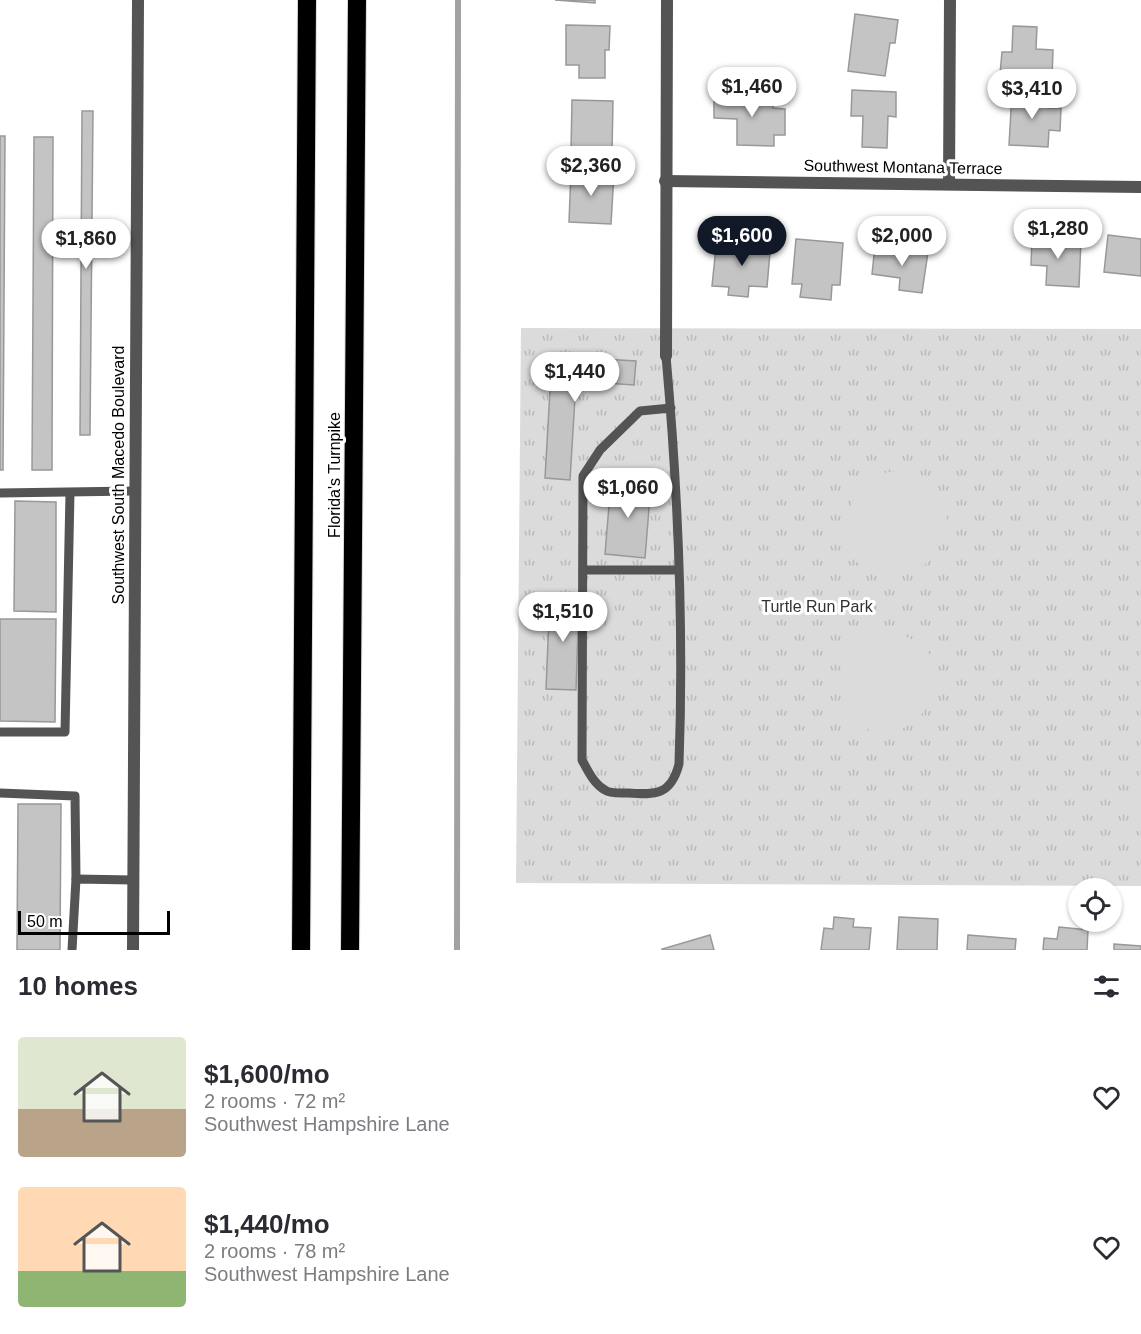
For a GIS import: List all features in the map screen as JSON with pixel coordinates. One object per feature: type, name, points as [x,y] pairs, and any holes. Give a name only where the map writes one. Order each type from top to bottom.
[{"type":"highway","name":"Florida's Turnpike","points":[[301,950],[307,0]]},
{"type":"highway","name":"Florida's Turnpike","points":[[350,950],[357,0]]},
{"type":"street","name":"Southwest South Macedo Boulevard","points":[[133,950],[138,0]]},
{"type":"street","points":[[666,356],[667,0]]},
{"type":"street","points":[[949,184],[950,0]]},
{"type":"street","name":"Southwest Montana Terrace","points":[[665,181],[1141,187]]},
{"type":"lane","points":[[666,356],[675,457],[679,764],[674,781],[663,790],[650,794],[606,792],[593,780],[582,760],[583,476],[600,450],[640,411],[670,408]]},
{"type":"lane","points":[[0,493],[134,491]]},
{"type":"lane","points":[[0,732],[65,732],[70,493]]},
{"type":"lane","points":[[583,570],[678,570]]},
{"type":"lane","points":[[0,793],[75,796],[76,879],[72,950]]},
{"type":"lane","points":[[76,879],[133,879]]},
{"type":"green space","name":"Turtle Run Park","points":[[521,328],[1141,329],[1141,886],[1122,886],[1122,878],[1068,878],[1068,886],[516,883]]},
{"type":"green space","points":[[907,470],[914,472],[927,482],[943,503],[947,518],[939,545],[932,558],[920,567],[874,574],[851,556],[845,545],[842,530],[849,517],[855,495],[864,482],[877,475]]},
{"type":"green space","points":[[880,629],[919,643],[935,664],[939,678],[933,697],[921,715],[906,727],[888,733],[870,730],[849,717],[845,707],[847,682],[840,665],[840,657],[847,645],[859,637]]},
{"type":"green space","points":[[1133,799],[1141,799],[1141,830],[1131,830]]},
{"type":"building","points":[[555,0],[595,0],[595,3]]},
{"type":"building","points":[[855,14],[898,20],[895,43],[890,43],[885,76],[848,71]]},
{"type":"building","points":[[566,25],[610,26],[609,50],[605,50],[605,78],[579,78],[579,65],[566,65]]},
{"type":"building","points":[[1013,26],[1037,27],[1036,49],[1053,50],[1052,77],[1000,74],[1002,52],[1012,52]]},
{"type":"building","points":[[852,90],[896,92],[896,117],[888,116],[887,148],[862,147],[863,116],[851,116]]},
{"type":"building","points":[[1012,93],[1048,95],[1048,108],[1061,108],[1060,131],[1049,130],[1048,147],[1009,145]]},
{"type":"building","points":[[714,96],[774,97],[773,108],[785,109],[785,135],[774,135],[774,146],[737,145],[737,119],[714,118]]},
{"type":"building","points":[[572,100],[613,101],[612,152],[571,151]]},
{"type":"building","points":[[82,111],[93,111],[90,435],[80,435]]},
{"type":"building","points":[[0,136],[5,136],[3,470],[0,470]]},
{"type":"building","points":[[34,137],[53,137],[52,470],[32,470]]},
{"type":"building","points":[[571,171],[614,173],[611,224],[569,222]]},
{"type":"building","points":[[1108,235],[1141,239],[1141,276],[1104,272]]},
{"type":"building","points":[[1032,238],[1081,240],[1079,287],[1046,285],[1047,266],[1031,265]]},
{"type":"building","points":[[749,239],[771,241],[767,287],[749,286],[748,297],[728,295],[729,287],[712,286],[716,247],[748,249]]},
{"type":"building","points":[[796,239],[843,243],[840,285],[832,285],[831,300],[800,297],[802,284],[792,284]]},
{"type":"building","points":[[875,246],[928,252],[922,293],[899,290],[900,278],[872,274]]},
{"type":"building","points":[[552,356],[636,361],[634,385],[576,381],[570,480],[545,478]]},
{"type":"building","points":[[611,481],[651,484],[645,558],[605,554]]},
{"type":"building","points":[[15,501],[56,502],[56,612],[14,611]]},
{"type":"building","points":[[550,595],[579,596],[576,690],[546,689]]},
{"type":"building","points":[[0,619],[56,619],[55,722],[0,721]]},
{"type":"building","points":[[18,804],[61,804],[60,950],[17,950]]},
{"type":"building","points":[[834,917],[854,919],[853,927],[871,928],[869,950],[821,950],[824,928],[833,929]]},
{"type":"building","points":[[899,917],[938,919],[937,950],[897,950]]},
{"type":"building","points":[[1059,927],[1068,928],[1068,932],[1088,932],[1087,950],[1043,950],[1044,938],[1057,939]]},
{"type":"building","points":[[710,935],[714,950],[662,949]]},
{"type":"building","points":[[968,935],[1016,939],[1015,950],[967,950]]},
{"type":"building","points":[[1114,944],[1141,946],[1141,950],[1114,950]]},
{"type":"waterway","points":[[457,950],[458,0]]}]
